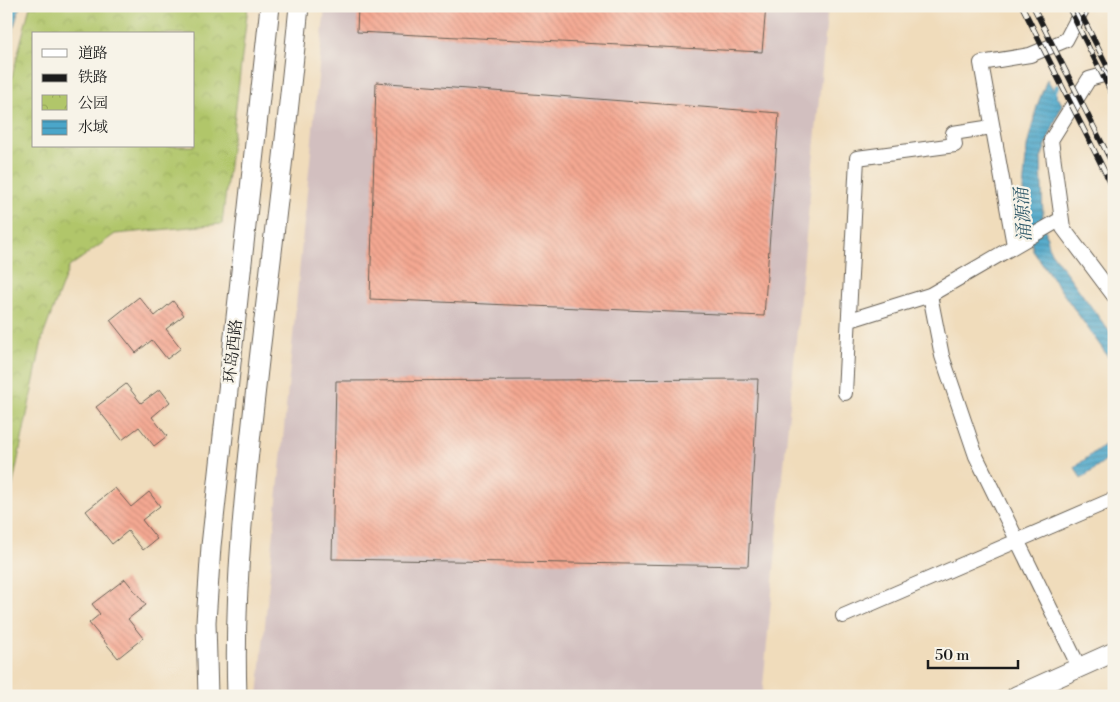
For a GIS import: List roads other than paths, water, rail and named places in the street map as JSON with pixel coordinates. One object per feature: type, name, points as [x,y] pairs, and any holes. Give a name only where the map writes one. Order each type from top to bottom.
[{"type":"main road","name":"环岛西路","points":[[208,696],[206,622],[211,546],[270,6]]},
{"type":"main road","name":"环岛西路","points":[[237,696],[236,619],[246,466],[299,6]]},
{"type":"main road","points":[[1016,696],[1114,652]]},
{"type":"main road","points":[[1038,696],[1114,660]]},
{"type":"street","points":[[1020,242],[992,127],[981,63],[1030,55],[1066,40],[1084,6]]},
{"type":"street","points":[[1055,222],[1051,140],[1090,79],[1114,72]]},
{"type":"street","points":[[845,393],[857,158],[955,146],[953,133],[992,127]]},
{"type":"street","points":[[850,320],[930,295],[1055,222]]},
{"type":"street","points":[[1055,222],[1063,228],[1114,296]]},
{"type":"street","points":[[930,295],[942,356],[976,456],[1080,667]]},
{"type":"street","points":[[844,616],[1114,499]]},
{"type":"water","points":[[6,6],[20,6],[6,54]]},
{"type":"water","points":[[1047,79],[1062,104],[1041,158],[1043,217],[1049,249],[1114,338],[1114,365],[1033,251],[1023,190],[1027,147],[1037,106]]},
{"type":"water","points":[[1114,437],[1114,455],[1081,479],[1075,467]]},
{"type":"waterway","name":"涌源涌","points":[[1053,96],[1057,86]]},
{"type":"railway","points":[[1022,6],[1114,190]]},
{"type":"railway","points":[[1033,6],[1114,167]]},
{"type":"railway","points":[[1068,6],[1114,98]]},
{"type":"railway","points":[[1077,6],[1114,80]]}]
